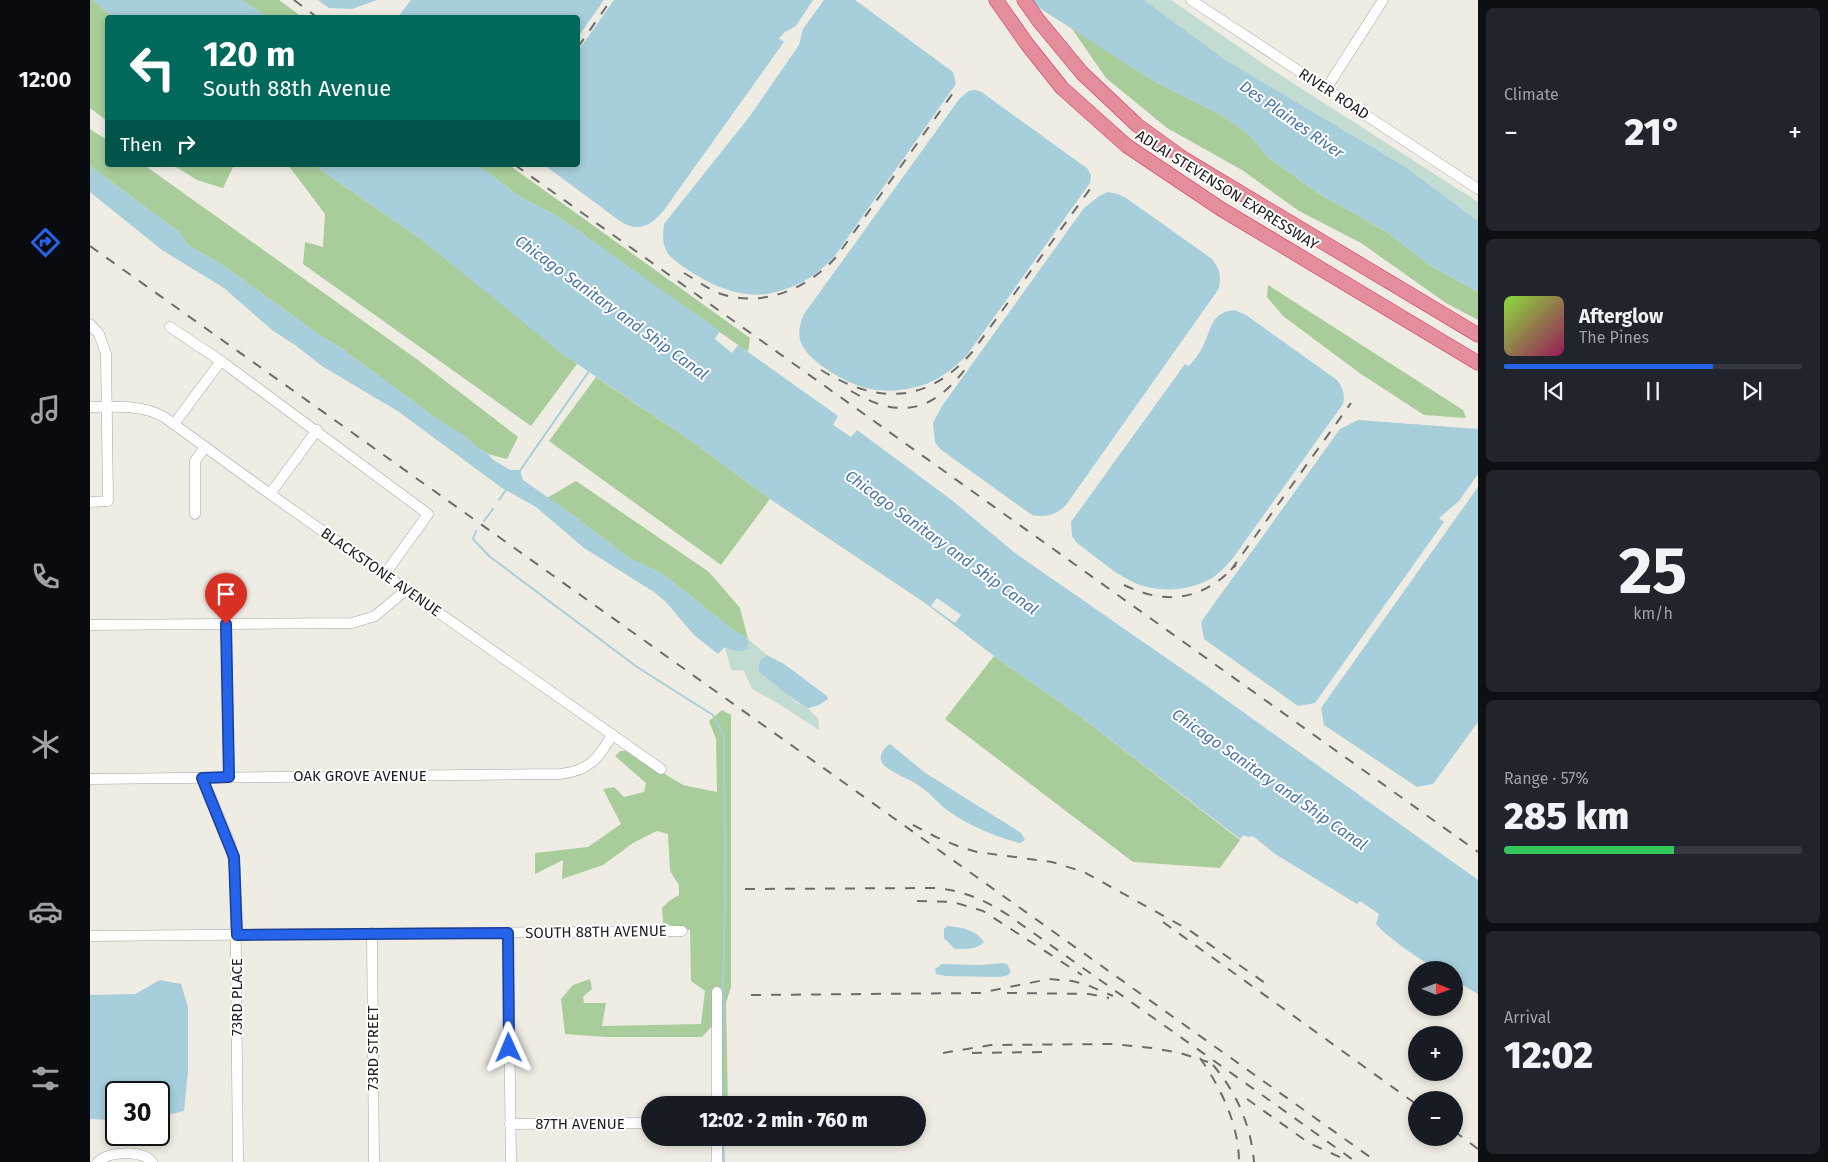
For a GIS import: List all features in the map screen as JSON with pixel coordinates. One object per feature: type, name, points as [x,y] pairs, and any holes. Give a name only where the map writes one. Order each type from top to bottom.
[{"type":"highway","name":"ADLAI STEVENSON EXPRESSWAY","points":[[996,0],[1027,44],[1062,88],[1127,146],[1213,204],[1478,363]]},
{"type":"highway","name":"ADLAI STEVENSON EXPRESSWAY","points":[[1024,0],[1082,73],[1137,125],[1184,159],[1478,335]]},
{"type":"street","name":"RIVER ROAD","points":[[1190,0],[1478,189]]},
{"type":"street","points":[[1326,89],[1383,0]]},
{"type":"street","points":[[90,324],[99,334],[106,354],[108,502],[90,502]]},
{"type":"street","points":[[170,327],[317,430],[428,514],[385,574]]},
{"type":"street","points":[[174,424],[221,361]]},
{"type":"street","name":"BLACKSTONE AVENUE","points":[[90,407],[130,407],[157,413],[661,769]]},
{"type":"street","points":[[270,494],[317,430]]},
{"type":"street","points":[[195,514],[195,460],[205,447]]},
{"type":"street","points":[[90,625],[352,623],[375,616],[406,590]]},
{"type":"street","points":[[226,624],[229,777]]},
{"type":"street","name":"OAK GROVE AVENUE","points":[[90,779],[560,774],[580,770],[594,761],[612,735]]},
{"type":"street","name":"73RD PLACE","points":[[202,778],[234,857],[237,935],[238,1162]]},
{"type":"street","name":"SOUTH 88TH AVENUE","points":[[90,936],[682,931]]},
{"type":"street","name":"73RD STREET","points":[[372,933],[374,1162]]},
{"type":"street","points":[[508,933],[511,1162]]},
{"type":"street","points":[[716,992],[717,1096]]},
{"type":"street","name":"87TH AVENUE","points":[[510,1124],[641,1123]]},
{"type":"street","points":[[717,1146],[717,1162]]},
{"type":"street","points":[[98,1162],[109,1154],[142,1154],[152,1162]]},
{"type":"green space","points":[[90,0],[93,0],[111,15],[105,15],[105,119],[90,108]]},
{"type":"green space","points":[[242,0],[279,0],[299,15],[264,15]]},
{"type":"green space","points":[[1144,0],[1171,0],[1268,67],[1478,202],[1478,221],[1404,166],[1224,59]]},
{"type":"green space","points":[[1070,26],[1159,84],[1221,115],[1247,132],[1269,158],[1318,193],[1387,232],[1431,266],[1478,292],[1478,320],[1446,303],[1361,243],[1299,211],[1242,170],[1167,128],[1106,78]]},
{"type":"green space","points":[[90,129],[105,139],[105,167],[147,167],[418,360],[518,437],[507,459],[488,454],[476,447],[466,437],[440,421],[338,346],[318,334],[224,266],[187,244],[179,232],[90,166]]},
{"type":"green space","points":[[176,167],[233,167],[223,188],[197,180]]},
{"type":"green space","points":[[290,167],[317,167],[422,240],[577,364],[531,426],[303,264],[305,242],[323,247],[325,214]]},
{"type":"green space","points":[[480,167],[512,167],[750,338],[748,352],[557,216],[522,198]]},
{"type":"green space","points":[[1268,285],[1463,410],[1466,418],[1424,415],[1361,374],[1283,316],[1267,297]]},
{"type":"green space","points":[[596,377],[690,440],[770,499],[721,565],[549,441]]},
{"type":"green space","points":[[576,481],[709,572],[740,608],[748,639],[732,629],[663,574],[629,558],[566,510],[547,498]]},
{"type":"green space","points":[[748,639],[767,655],[760,660],[758,671],[787,693],[794,701],[808,708],[818,719],[819,730],[752,689],[744,671],[731,670],[725,647],[733,651],[748,648]]},
{"type":"green space","points":[[994,656],[1081,717],[1240,840],[1220,868],[1133,862],[945,719]]},
{"type":"green space","points":[[722,710],[731,715],[731,987],[726,1003],[728,1096],[719,1096],[714,1024],[702,1037],[606,1037],[565,1034],[561,999],[573,985],[590,979],[592,989],[583,997],[584,1003],[606,1003],[602,1026],[701,1024],[705,991],[691,981],[690,930],[663,923],[662,908],[679,895],[679,885],[670,871],[668,834],[657,831],[633,843],[603,865],[562,879],[563,860],[535,874],[535,853],[588,847],[621,824],[603,789],[614,787],[624,797],[644,792],[646,783],[615,756],[620,751],[627,751],[683,785],[717,792],[716,739],[709,721]]},
{"type":"water","points":[[93,0],[242,0],[264,15],[111,15]]},
{"type":"water","points":[[318,0],[377,0],[352,9],[329,8]]},
{"type":"water","points":[[411,0],[604,0],[580,34],[580,15],[400,15]]},
{"type":"water","points":[[614,0],[813,0],[796,26],[779,38],[784,42],[664,210],[649,224],[644,226],[633,227],[620,221],[547,167],[580,167],[580,48]]},
{"type":"water","points":[[824,0],[855,0],[953,72],[956,84],[834,257],[827,264],[798,284],[772,293],[748,294],[725,289],[692,273],[671,257],[664,243],[664,224],[750,116],[799,45],[803,29]]},
{"type":"water","name":"Des Plaines River","points":[[1027,0],[1144,0],[1224,59],[1404,166],[1478,221],[1478,292],[1431,266],[1387,232],[1318,193],[1269,158],[1247,133],[1221,115],[1159,84]]},
{"type":"water","points":[[969,91],[980,91],[1088,169],[1091,176],[1090,183],[967,355],[955,366],[935,380],[912,388],[887,391],[864,388],[853,384],[822,366],[805,350],[801,344],[799,331],[804,314],[960,98]]},
{"type":"water","points":[[90,166],[179,232],[187,244],[224,266],[318,334],[338,346],[440,421],[466,437],[492,459],[510,470],[520,470],[523,480],[629,558],[663,574],[732,629],[748,639],[748,649],[736,651],[725,647],[718,654],[694,635],[665,601],[654,592],[584,548],[536,507],[502,488],[399,412],[322,366],[272,330],[224,288],[162,250],[90,192]]},
{"type":"water","name":"Chicago Sanitary and Ship Canal","points":[[317,167],[480,167],[522,198],[557,216],[720,331],[715,339],[732,353],[738,345],[838,416],[833,425],[851,437],[857,430],[953,501],[1015,553],[1211,689],[1478,880],[1478,994],[1463,985],[1463,961],[1423,961],[1381,929],[1376,924],[1379,914],[1360,901],[1357,904],[1275,854],[1253,836],[1243,835],[1240,839],[1081,717],[994,656],[925,603],[770,499],[690,440],[561,353],[422,240]]},
{"type":"water","points":[[1108,192],[1126,198],[1212,259],[1220,274],[1219,286],[1066,505],[1050,515],[1032,515],[940,449],[935,442],[933,423],[942,406],[1084,208],[1099,196]]},
{"type":"water","points":[[1234,310],[1246,315],[1337,380],[1343,391],[1343,404],[1233,558],[1219,572],[1210,579],[1181,589],[1160,589],[1140,585],[1117,573],[1077,543],[1072,536],[1071,522],[1185,364],[1189,366],[1199,354],[1216,318],[1220,314]]},
{"type":"water","points":[[1358,420],[1478,429],[1478,474],[1459,501],[1439,518],[1444,522],[1315,703],[1298,706],[1204,639],[1201,622],[1340,429]]},
{"type":"water","points":[[1478,487],[1478,722],[1433,784],[1417,787],[1324,725],[1321,708]]},
{"type":"water","points":[[767,655],[784,664],[827,696],[828,699],[819,705],[808,708],[795,700],[758,671],[760,660]]},
{"type":"water","points":[[890,744],[924,772],[1021,833],[1025,840],[1020,843],[973,826],[955,816],[918,785],[886,767],[881,760],[881,755],[883,750]]},
{"type":"water","points":[[947,926],[968,930],[984,942],[974,948],[955,949],[944,938],[944,929]]},
{"type":"water","points":[[942,964],[981,965],[1007,964],[1011,972],[1000,977],[945,976],[936,974],[935,969]]},
{"type":"water","points":[[160,980],[181,984],[188,1007],[188,1072],[184,1111],[170,1114],[170,1081],[105,1081],[105,1120],[90,1119],[90,995],[135,994]]},
{"type":"pier","points":[[937,598],[961,615],[955,623],[931,606]]},
{"type":"waterway","points":[[519,472],[589,371]]},
{"type":"waterway","points":[[499,500],[506,490]]},
{"type":"waterway","points":[[484,521],[493,509]]},
{"type":"waterway","points":[[476,531],[473,539],[489,556],[637,667],[713,715],[724,735],[725,890],[722,1058]]},
{"type":"waterway","points":[[722,1075],[723,1096]]},
{"type":"waterway","points":[[723,1146],[724,1162]]},
{"type":"railway","points":[[294,0],[314,15]]},
{"type":"railway","points":[[580,44],[611,0]]},
{"type":"railway","points":[[684,273],[721,294],[737,298],[769,297],[799,286],[813,277],[837,256],[953,93]]},
{"type":"railway","points":[[518,167],[1478,852]]},
{"type":"railway","points":[[821,370],[862,389],[882,393],[901,394],[920,390],[938,381],[956,368],[973,351],[1090,189]]},
{"type":"railway","points":[[90,246],[1377,1162]]},
{"type":"railway","points":[[851,391],[886,406],[902,408],[916,406],[930,401],[943,392],[969,364]]},
{"type":"railway","points":[[1231,570],[1351,403]]},
{"type":"railway","points":[[1124,585],[1155,596],[1184,596],[1211,586],[1236,565]]},
{"type":"railway","points":[[913,825],[936,837],[977,852],[1052,862],[1084,872],[1189,930],[1265,983]]},
{"type":"railway","points":[[745,889],[934,888],[964,893],[982,900],[1008,915],[1356,1162]]},
{"type":"railway","points":[[917,901],[953,902],[983,911],[1082,975]]},
{"type":"railway","points":[[1163,922],[1408,1098]]},
{"type":"railway","points":[[751,995],[980,993],[1049,979],[1085,984],[1113,996]]},
{"type":"railway","points":[[1007,993],[1089,994],[1109,998]]},
{"type":"railway","points":[[943,1053],[991,1045],[1113,1044],[1180,1053],[1208,1062]]},
{"type":"railway","points":[[972,1053],[1042,1052]]},
{"type":"railway","points":[[1200,1058],[1222,1094],[1227,1107],[1236,1134],[1239,1162]]},
{"type":"railway","points":[[1213,1065],[1229,1087],[1241,1110],[1250,1136],[1254,1162]]},
{"type":"railway","points":[[1247,1099],[1309,1143],[1344,1159]]},
{"type":"railway","points":[[1463,1138],[1478,1149]]},
{"type":"route","points":[[226,624],[229,777],[202,778],[230,843],[234,857],[237,935],[508,933],[509,1048]]}]
